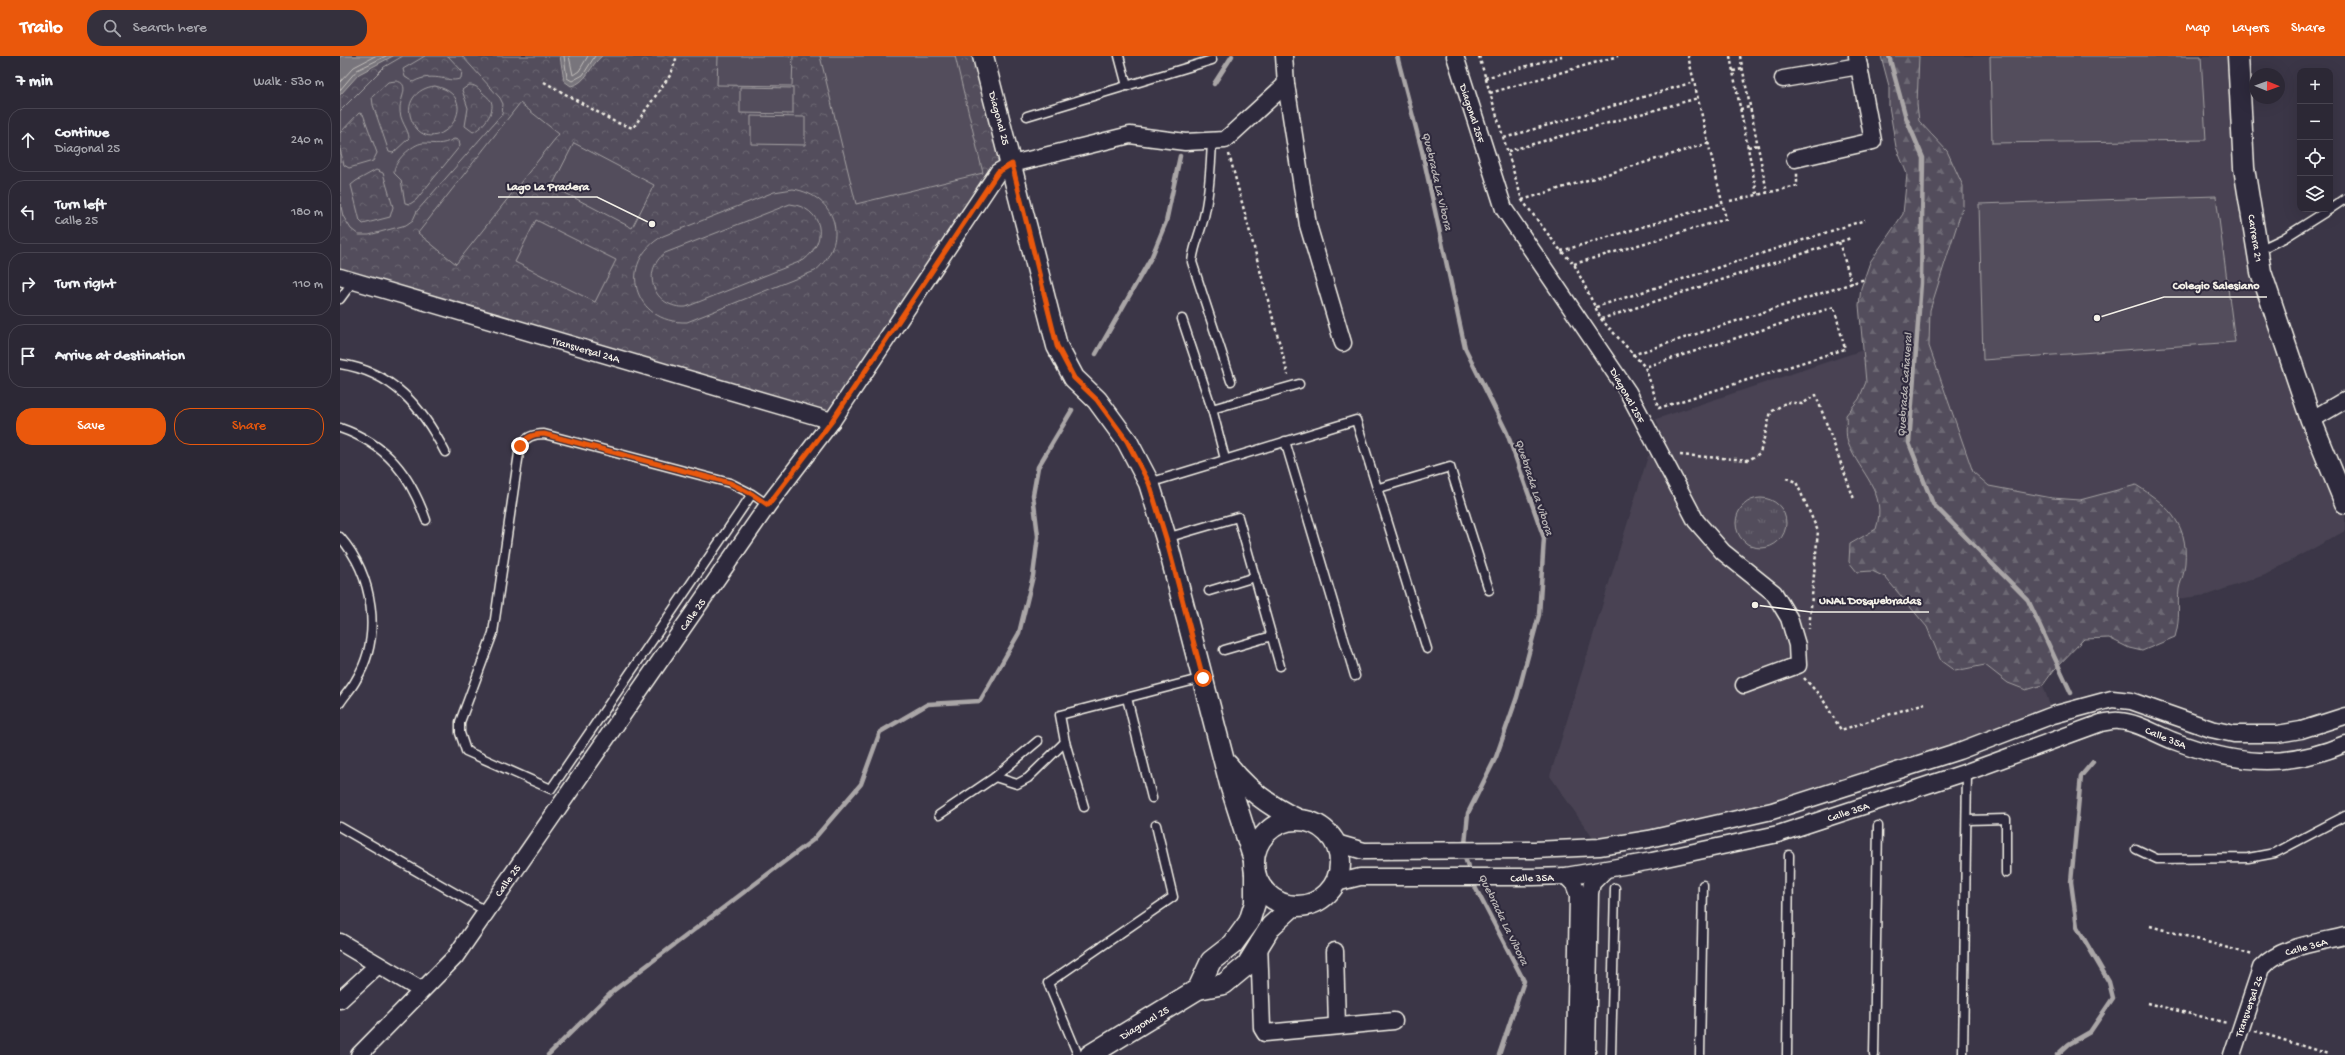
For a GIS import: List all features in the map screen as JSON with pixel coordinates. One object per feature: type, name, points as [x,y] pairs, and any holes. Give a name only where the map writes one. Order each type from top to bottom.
[{"type":"street","name":"Diagonal 25","points":[[984,56],[1057,346],[1081,385],[1097,400],[1127,441],[1149,483],[1166,538],[1224,760],[1255,866],[1255,902],[1249,922],[1233,944],[1211,961],[1198,989]]},
{"type":"street","points":[[1284,56],[1286,84],[1308,225],[1343,343]]},
{"type":"street","name":"Diagonal 25F","points":[[1454,56],[1504,209],[1614,369],[1628,392],[1659,454],[1696,521],[1723,552],[1774,593],[1789,618],[1796,645],[1798,664]]},
{"type":"street","name":"Carrera 21","points":[[2238,56],[2244,168],[2262,272],[2311,420],[2334,466],[2345,503]]},
{"type":"street","points":[[1783,79],[1858,61],[1873,141],[1795,159]]},
{"type":"street","points":[[1012,164],[1130,135],[1185,142],[1218,140],[1286,84]]},
{"type":"street","name":"Calle 25","points":[[359,1055],[455,957],[768,505],[832,421],[998,172],[1012,164]]},
{"type":"street","name":"Transversal 24A","points":[[347,279],[832,421]]},
{"type":"street","points":[[2311,420],[2345,400]]},
{"type":"street","points":[[1744,685],[1798,664]]},
{"type":"street","name":"Calle 35A","points":[[1336,843],[1364,851],[1534,850],[1599,847],[1642,840],[1772,811],[1959,751],[2053,715],[2112,699],[2131,701],[2211,729],[2234,734],[2277,734],[2307,729],[2345,716]]},
{"type":"street","name":"Calle 35A","points":[[1336,883],[1360,877],[1533,878],[1566,876],[1605,870],[1778,834],[1967,772],[2101,723],[2120,721],[2202,752],[2232,759],[2287,760],[2311,756],[2345,744]]},
{"type":"street","points":[[1959,751],[1967,772]]},
{"type":"street","name":"Diagonal 25","points":[[1224,760],[1239,780],[1256,796],[1276,809],[1297,819]]},
{"type":"street","points":[[1297,819],[1309,821],[1320,826],[1329,833],[1336,843],[1340,856],[1340,870],[1336,883],[1328,893],[1318,901],[1306,905],[1293,906],[1280,903],[1269,895],[1260,885],[1255,866],[1257,847],[1263,836],[1273,827],[1285,821],[1297,819]]},
{"type":"street","points":[[1587,1055],[1590,893],[1592,883],[1605,870]]},
{"type":"street","points":[[1566,876],[1574,884],[1578,894],[1575,1055]]},
{"type":"street","points":[[1255,902],[1260,943],[1262,1028],[1265,1033],[1394,1021]]},
{"type":"street","name":"Diagonal 25","points":[[1090,1055],[1198,989],[1224,984],[1247,965],[1271,926],[1293,906]]},
{"type":"street","name":"Calle 36A","points":[[2269,960],[2281,952],[2345,936]]},
{"type":"street","points":[[340,942],[421,990]]},
{"type":"street","points":[[1335,951],[1337,1026]]},
{"type":"street","name":"Transversal 26","points":[[2232,1055],[2261,968],[2269,960]]},
{"type":"street","points":[[340,1000],[378,965]]},
{"type":"lane","points":[[1119,56],[1127,86]]},
{"type":"lane","points":[[1027,116],[1212,60]]},
{"type":"lane","points":[[1218,140],[1205,213],[1194,244],[1192,262],[1231,381]]},
{"type":"lane","points":[[2333,207],[2345,199]]},
{"type":"lane","points":[[2259,250],[2284,238],[2325,212]]},
{"type":"lane","points":[[340,299],[347,279]]},
{"type":"lane","points":[[1182,319],[1212,409],[1225,459]]},
{"type":"lane","points":[[340,364],[353,366],[383,379],[409,398],[430,422],[445,452]]},
{"type":"lane","points":[[1212,409],[1299,384]]},
{"type":"lane","points":[[1149,483],[1356,420],[1379,488],[1427,649]]},
{"type":"lane","points":[[340,428],[355,433],[380,448],[400,468],[416,492],[426,520]]},
{"type":"lane","points":[[752,494],[551,789],[466,751],[460,733],[460,722],[493,633],[520,446],[524,441],[535,434],[544,434],[730,483],[752,494],[768,505]]},
{"type":"lane","points":[[1285,441],[1355,676]]},
{"type":"lane","points":[[1379,488],[1450,467],[1489,590]]},
{"type":"lane","points":[[1166,538],[1238,517],[1280,666]]},
{"type":"lane","points":[[340,537],[351,550],[366,581],[372,614],[369,648],[357,680],[340,702]]},
{"type":"lane","points":[[1209,591],[1255,577]]},
{"type":"lane","points":[[1224,650],[1272,636]]},
{"type":"lane","points":[[1084,808],[1065,742],[1060,715],[1203,678]]},
{"type":"lane","points":[[1127,698],[1152,798]]},
{"type":"lane","points":[[939,816],[995,777],[1038,741]]},
{"type":"lane","points":[[995,777],[1017,784],[1028,778],[1065,742]]},
{"type":"lane","points":[[1963,1055],[1967,772]]},
{"type":"lane","points":[[2136,850],[2157,859],[2248,858],[2275,853],[2345,816]]},
{"type":"lane","points":[[1967,820],[2006,819],[2006,873]]},
{"type":"lane","points":[[1078,1055],[1048,983],[1174,897],[1156,825]]},
{"type":"lane","points":[[1874,1055],[1878,826]]},
{"type":"lane","points":[[340,827],[486,911]]},
{"type":"lane","points":[[1787,1055],[1790,855]]},
{"type":"lane","points":[[1700,1055],[1703,885]]},
{"type":"lane","points":[[1611,1055],[1615,888]]},
{"type":"path","points":[[544,82],[615,122],[633,128],[671,74],[677,56]]},
{"type":"path","points":[[1478,56],[1486,78],[1522,200],[1561,251],[1574,264],[1601,319],[1632,355],[1645,367],[1659,408],[1845,349],[1834,307],[1645,367]]},
{"type":"path","points":[[1486,78],[1562,56]]},
{"type":"path","points":[[1490,93],[1618,56]]},
{"type":"path","points":[[1574,264],[1726,219],[1688,56]]},
{"type":"path","points":[[1730,56],[1757,194]]},
{"type":"path","points":[[1740,56],[1767,192]]},
{"type":"path","points":[[1733,71],[1743,69]]},
{"type":"path","points":[[1504,138],[1694,82]]},
{"type":"path","points":[[1508,151],[1698,98]]},
{"type":"path","points":[[1740,109],[1750,107]]},
{"type":"path","points":[[1218,140],[1288,377]]},
{"type":"path","points":[[1522,200],[1709,143]]},
{"type":"path","points":[[1748,147],[1758,145]]},
{"type":"path","points":[[1730,201],[1798,186],[1795,159]]},
{"type":"path","points":[[1561,251],[1723,203]]},
{"type":"path","points":[[1596,307],[1865,220]]},
{"type":"path","points":[[1601,319],[1852,238]]},
{"type":"path","points":[[1839,242],[1852,284]]},
{"type":"path","points":[[1632,355],[1865,280]]},
{"type":"path","points":[[1659,454],[1749,460],[1760,453],[1771,412],[1787,402],[1802,404],[1816,395],[1854,499]]},
{"type":"path","points":[[1786,478],[1796,482],[1818,531],[1809,634]]},
{"type":"path","points":[[1798,664],[1802,675],[1822,698],[1841,730],[1925,703]]},
{"type":"path","points":[[2150,926],[2269,960]]},
{"type":"shaded area","points":[[1889,56],[2238,56],[2259,250],[2345,503],[2345,531],[2265,575],[2207,595],[2154,602],[1933,504],[1923,158]]},
{"type":"shaded area","points":[[1863,350],[1866,382],[1859,399],[1846,415],[1878,499],[1879,519],[1876,529],[1850,544],[1857,572],[1872,571],[1885,577],[1927,627],[1941,661],[1956,671],[1985,665],[2008,683],[2026,690],[2043,685],[2053,715],[1886,774],[1599,847],[1550,776],[1648,456],[1666,446],[1656,419]]},
{"type":"green space","points":[[340,56],[983,56],[1012,164],[832,421],[340,277]]},
{"type":"green space","points":[[403,56],[425,56],[403,69],[405,77],[413,82],[428,77],[457,80],[461,78],[462,71],[448,56],[462,56],[500,98],[503,104],[502,114],[417,211],[413,220],[406,225],[369,235],[359,235],[351,229],[343,216],[340,202],[340,149],[344,165],[349,168],[373,161],[377,153],[363,114],[359,113],[340,133],[340,111],[384,67]],"holes":[[[396,81],[403,85],[404,92],[400,104],[400,113],[409,135],[409,138],[393,153],[389,152],[373,105],[372,97],[388,82]],[[469,85],[474,86],[491,101],[492,110],[490,115],[484,123],[473,132],[465,126],[468,108],[462,90]],[[435,86],[450,93],[457,102],[457,114],[452,124],[443,132],[433,136],[422,133],[413,123],[410,116],[413,98],[428,87]],[[454,139],[459,140],[460,146],[416,200],[410,204],[405,203],[401,180],[394,173],[400,159],[409,150],[419,144],[445,143]],[[376,170],[383,173],[393,207],[390,217],[363,224],[360,221],[351,185]]]},
{"type":"green space","points":[[718,56],[793,56],[792,86],[717,85]]},
{"type":"green space","points":[[820,56],[955,56],[983,173],[856,204]]},
{"type":"green space","points":[[1881,56],[1919,56],[1917,104],[1919,121],[1947,151],[1963,186],[1963,206],[1930,310],[1929,346],[1973,472],[1989,486],[2052,498],[2080,500],[2136,485],[2148,493],[2168,510],[2176,520],[2181,530],[2184,542],[2184,571],[2178,595],[2178,617],[2175,637],[2142,651],[2129,648],[2109,638],[2084,639],[2054,670],[2043,685],[2026,690],[2008,683],[1985,665],[1955,671],[1941,661],[1927,627],[1885,577],[1872,571],[1857,572],[1849,562],[1850,544],[1876,529],[1879,516],[1876,494],[1853,454],[1848,443],[1847,436],[1846,415],[1859,399],[1866,382],[1859,305],[1861,288],[1870,262],[1903,214],[1907,174],[1896,147],[1889,106],[1889,86]]},
{"type":"green space","points":[[1990,56],[2201,56],[2206,140],[1992,143]]},
{"type":"green space","points":[[740,87],[793,88],[793,114],[740,113]]},
{"type":"green space","points":[[520,103],[559,134],[456,264],[418,233]]},
{"type":"green space","points":[[751,116],[805,117],[805,145],[751,144]]},
{"type":"green space","points":[[574,143],[654,185],[632,228],[552,186]]},
{"type":"green space","points":[[793,189],[808,193],[820,201],[829,210],[834,222],[835,234],[833,247],[826,259],[815,271],[687,322],[669,320],[654,313],[643,303],[637,290],[636,275],[639,261],[648,247],[663,236],[774,192]],"holes":[[[790,204],[801,207],[810,212],[816,218],[819,226],[817,243],[812,252],[804,260],[686,307],[675,306],[666,302],[659,296],[654,288],[652,279],[653,270],[657,261],[665,253]]]},
{"type":"green space","points":[[2216,196],[2235,342],[1983,360],[1979,204]]},
{"type":"green space","points":[[536,220],[616,260],[595,302],[515,262]]},
{"type":"green space","points":[[1756,498],[1766,498],[1779,505],[1786,518],[1786,528],[1779,541],[1766,548],[1756,548],[1747,544],[1740,537],[1736,528],[1736,518],[1740,509],[1747,502]]},
{"type":"water","points":[[340,56],[393,56],[359,74],[340,95]]},
{"type":"water","points":[[560,56],[602,56],[585,78],[571,86],[564,81]]},
{"type":"waterway","points":[[1214,84],[1232,56]]},
{"type":"waterway","name":"Quebrada La Vibora","points":[[1397,56],[1422,151],[1465,348],[1507,433],[1544,538],[1539,615],[1517,697],[1496,757],[1468,813],[1464,855],[1476,889],[1524,981],[1499,1055]]},
{"type":"waterway","name":"Quebrada Cañaveral","points":[[1889,56],[1906,118],[1923,158],[1921,283],[1909,443],[1933,504],[2028,600],[2071,693]]},
{"type":"waterway","points":[[1096,354],[1152,256],[1166,222],[1180,156]]},
{"type":"waterway","points":[[548,1055],[613,991],[813,840],[861,784],[880,732],[928,704],[980,701],[1019,633],[1033,576],[1038,536],[1033,495],[1038,467],[1072,410]]},
{"type":"waterway","name":"Quebrada Cañaveral","points":[[2057,1055],[2069,1044],[2090,1032],[2113,998],[2109,982],[2077,927],[2071,882],[2081,776],[2093,762]]},
{"type":"place","name":"Lago La Pradera","points":[[652,224]]},
{"type":"place","name":"Colegio Salesiano","points":[[2097,318]]},
{"type":"place","name":"UNAL Dosquebradas","points":[[1755,605]]},
{"type":"route","points":[[520,446],[529,437],[535,434],[544,434],[730,483],[752,494],[768,505],[832,421],[998,172],[1012,164],[1057,346],[1074,378],[1097,400],[1127,441],[1149,483],[1158,508],[1203,678]]}]
